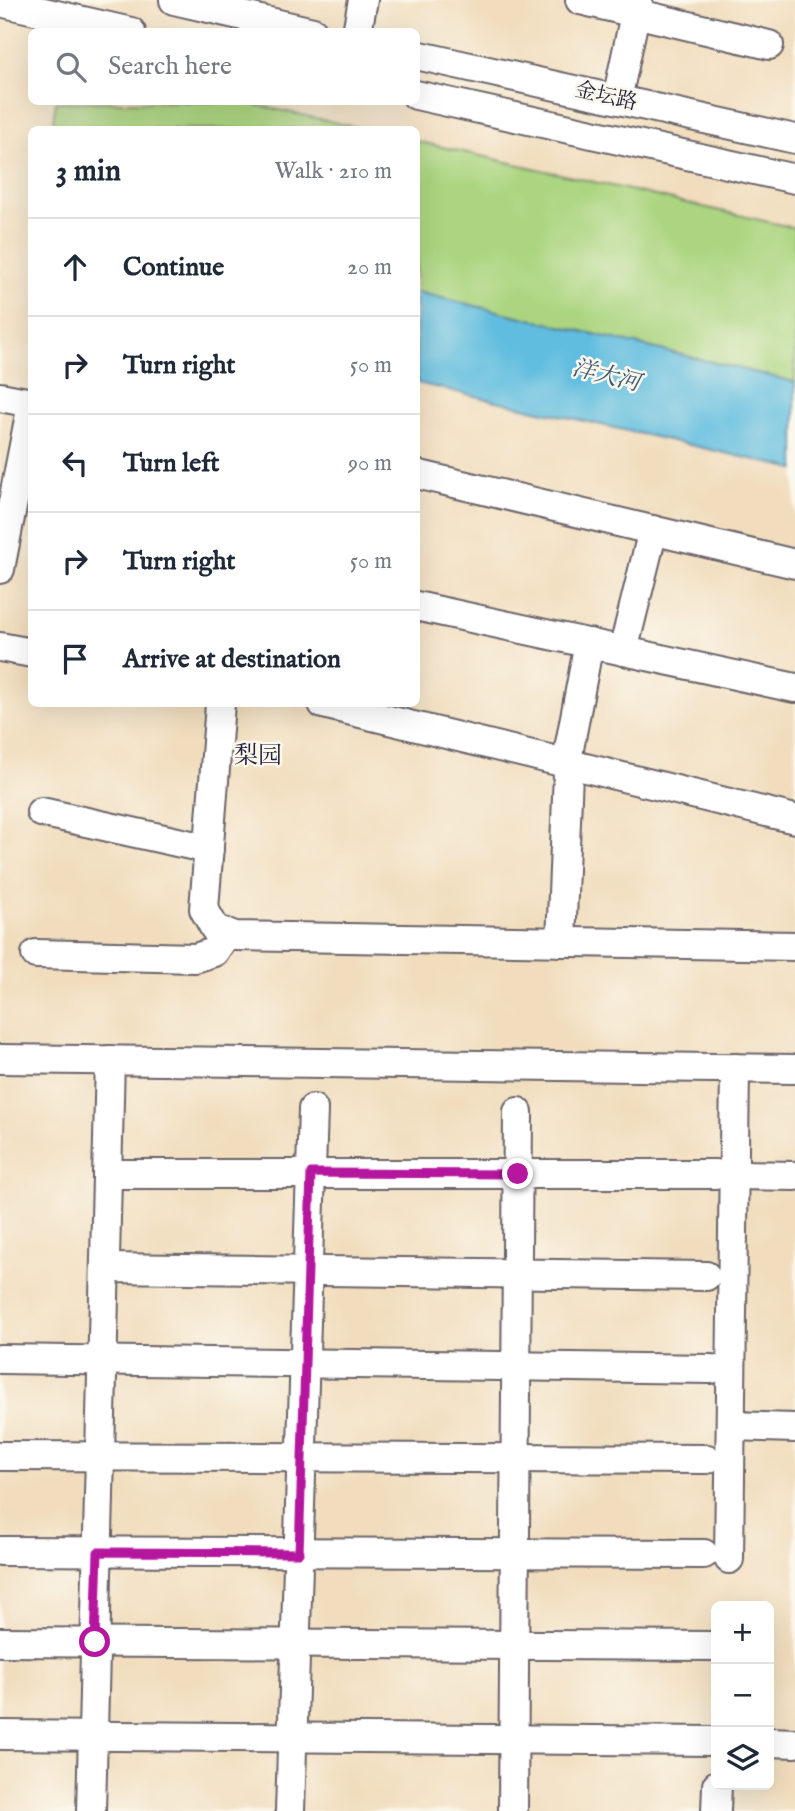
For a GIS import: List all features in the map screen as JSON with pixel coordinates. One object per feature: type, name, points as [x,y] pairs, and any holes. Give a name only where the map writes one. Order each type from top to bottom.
[{"type":"street","points":[[174,0],[296,28]]},
{"type":"street","points":[[358,28],[363,0]]},
{"type":"street","points":[[580,0],[637,7],[769,45]]},
{"type":"street","points":[[0,2],[114,28]]},
{"type":"street","points":[[617,99],[637,7]]},
{"type":"street","name":"金坛路","points":[[420,56],[795,139]]},
{"type":"street","name":"金坛路","points":[[420,96],[795,179]]},
{"type":"street","points":[[0,397],[28,403]]},
{"type":"street","points":[[0,569],[28,425]]},
{"type":"street","points":[[420,475],[795,564]]},
{"type":"street","points":[[623,651],[653,530]]},
{"type":"street","points":[[420,607],[795,688]]},
{"type":"street","points":[[561,942],[568,765],[589,643]]},
{"type":"street","points":[[0,647],[28,652]]},
{"type":"street","points":[[220,707],[204,909],[215,929],[235,936],[795,946]]},
{"type":"street","points":[[335,707],[795,819]]},
{"type":"street","points":[[41,812],[209,849]]},
{"type":"street","points":[[36,954],[195,958],[214,952],[227,933]]},
{"type":"street","points":[[0,1059],[795,1069]]},
{"type":"street","points":[[91,1811],[110,1060]]},
{"type":"street","points":[[0,1551],[515,1553],[717,1557],[731,1426],[724,1175],[735,1068]]},
{"type":"street","points":[[290,1811],[313,1109]]},
{"type":"street","points":[[513,1811],[518,1112]]},
{"type":"street","points":[[107,1174],[795,1176]]},
{"type":"street","points":[[105,1268],[706,1276]]},
{"type":"street","points":[[0,1359],[711,1369]]},
{"type":"street","points":[[731,1426],[795,1428]]},
{"type":"street","points":[[0,1456],[707,1460]]},
{"type":"street","points":[[0,1642],[711,1646]]},
{"type":"street","points":[[0,1735],[711,1741]]},
{"type":"street","points":[[774,1742],[795,1743]]},
{"type":"street","points":[[716,1811],[717,1790]]},
{"type":"green space","points":[[56,105],[257,105],[351,126],[52,126]]},
{"type":"green space","points":[[420,142],[795,228],[795,382],[420,293]]},
{"type":"water","name":"洋大河","points":[[420,293],[795,382],[795,469],[420,384]]},
{"type":"pier","points":[[0,188],[28,196],[28,257],[26,271],[0,266]]},
{"type":"district","name":"梨园","points":[[258,756]]},
{"type":"route","points":[[95,1642],[98,1552],[299,1553],[311,1173],[518,1174]]}]
